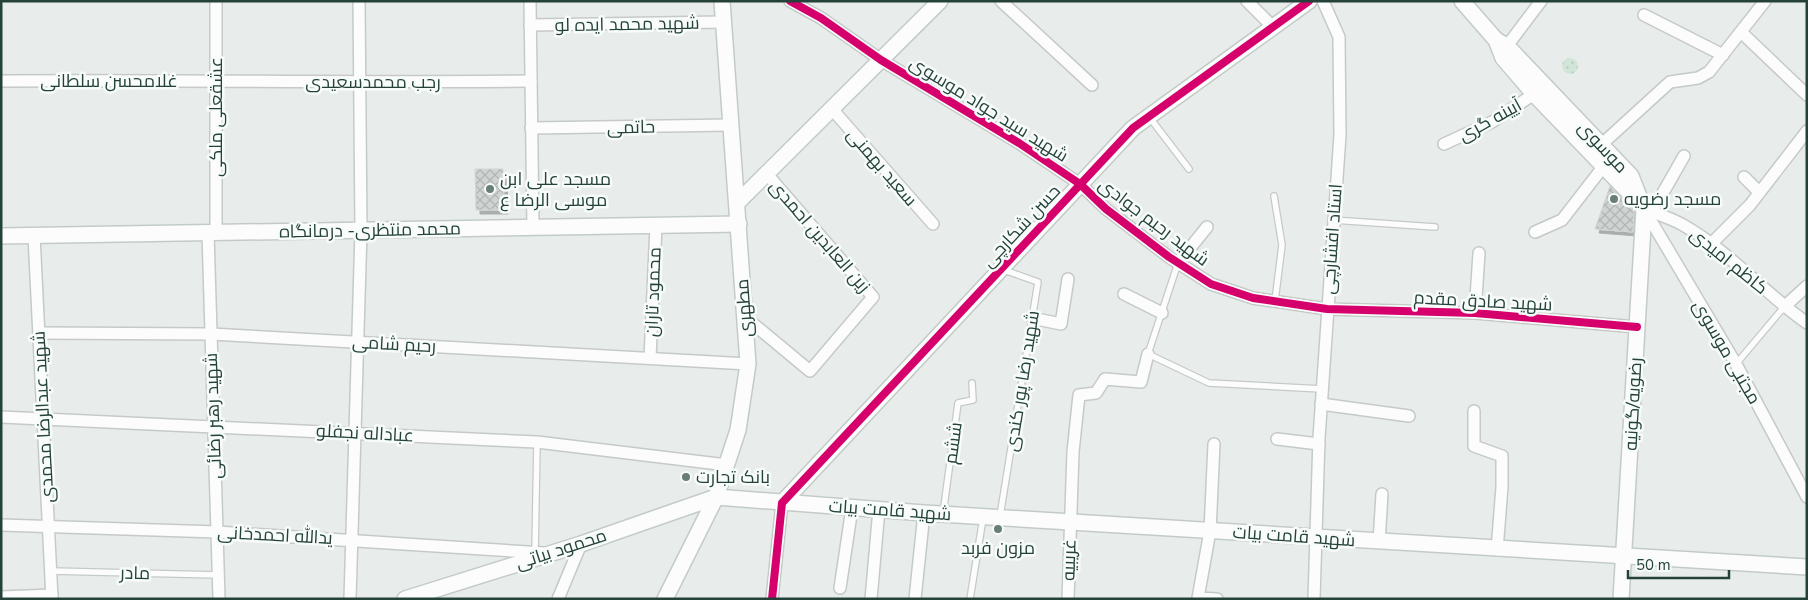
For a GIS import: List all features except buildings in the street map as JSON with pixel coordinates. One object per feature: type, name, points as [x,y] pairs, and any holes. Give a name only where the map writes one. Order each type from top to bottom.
[{"type":"main road","name":"مطهری","points":[[665,599],[716,497],[728,465],[738,430],[748,364],[722,1]]},
{"type":"main road","points":[[737,203],[940,1]]},
{"type":"main road","name":"حسن شکارچی","points":[[782,503],[1133,128],[1309,1]]},
{"type":"main road","name":"موسوی","points":[[1462,1],[1631,176],[1648,210]]},
{"type":"main road","name":"موسوی","points":[[1502,43],[1503,58],[1534,94],[1603,167],[1648,210]]},
{"type":"main road","name":"رضویه/گونیه","points":[[1621,599],[1637,327],[1648,210]]},
{"type":"main road","name":"محمد منتظری- درمانگاه","points":[[1,236],[739,224]]},
{"type":"main road","name":"شهید قامت بیات","points":[[716,497],[878,510],[1497,550],[1807,567]]},
{"type":"main road","name":"محمود بیاتی","points":[[405,599],[432,594],[542,553],[581,544],[716,497]]},
{"type":"street","name":"عشقعلی ملکی","points":[[212,233],[216,1]]},
{"type":"street","points":[[350,599],[361,230],[359,1]]},
{"type":"street","points":[[530,1],[533,228]]},
{"type":"street","points":[[1001,1],[1092,85]]},
{"type":"street","points":[[1248,1],[1273,27]]},
{"type":"street","name":"استاد افشارچی","points":[[1314,599],[1321,404],[1340,135],[1339,37],[1323,1]]},
{"type":"street","points":[[1502,43],[1541,1]]},
{"type":"street","points":[[1602,144],[1670,82],[1698,78],[1709,72],[1765,1]]},
{"type":"street","name":"شهید سید جواد موسوی","points":[[792,2],[821,18],[881,60],[1019,143],[1080,184]]},
{"type":"street","points":[[1644,15],[1723,55]]},
{"type":"street","name":"شهید محمد ایده لو","points":[[530,25],[723,22]]},
{"type":"street","points":[[1741,32],[1807,95]]},
{"type":"street","name":"غلامحسن سلطانی","points":[[1,81],[216,80]]},
{"type":"street","name":"رجب محمدسعیدی","points":[[216,80],[360,83],[531,81]]},
{"type":"street","name":"آیینه گری","points":[[1444,144],[1492,122],[1534,94]]},
{"type":"street","name":"سعید بهمنی","points":[[832,109],[933,224]]},
{"type":"street","name":"حاتمی","points":[[532,128],[731,125]]},
{"type":"street","points":[[1711,244],[1759,192],[1807,131]]},
{"type":"street","points":[[1648,210],[1684,156]]},
{"type":"street","points":[[1535,232],[1562,220],[1603,167]]},
{"type":"street","name":"زین العابدین احمدی","points":[[745,317],[810,371],[873,297],[767,174]]},
{"type":"street","points":[[1744,177],[1759,192]]},
{"type":"street","name":"شهید رحیم جوادی","points":[[1080,184],[1106,209],[1178,263],[1211,284],[1252,298],[1328,309]]},
{"type":"street","name":"کاظم امیدی","points":[[1648,210],[1683,225],[1728,256],[1784,307],[1807,323]]},
{"type":"street","name":"مجتبی موسوی","points":[[1648,210],[1736,364],[1807,497]]},
{"type":"street","name":"محمود تاران","points":[[650,358],[656,226]]},
{"type":"street","points":[[1178,263],[1207,227]]},
{"type":"street","name":"شهید رهبر رضائی","points":[[212,233],[211,334],[219,599]]},
{"type":"street","name":"شهید عبدالرضا محمدی","points":[[34,236],[52,597]]},
{"type":"street","points":[[1475,313],[1479,254]]},
{"type":"street","points":[[1032,318],[1061,324],[1068,279]]},
{"type":"street","points":[[1784,307],[1807,286]]},
{"type":"street","points":[[1124,294],[1162,314]]},
{"type":"street","name":"شهید صادق مقدم","points":[[1328,309],[1475,313],[1637,327]]},
{"type":"street","name":"رحیم شامی","points":[[39,333],[211,334],[748,364]]},
{"type":"street","name":"غریبیه","points":[[1068,599],[1073,452],[1079,395],[1096,392],[1105,379],[1141,382],[1148,354]]},
{"type":"street","points":[[1321,404],[1410,416]]},
{"type":"street","points":[[1474,411],[1474,446],[1502,456],[1502,488],[1497,550]]},
{"type":"street","name":"عباداله نجفلو","points":[[1,417],[356,432],[538,442],[728,465]]},
{"type":"street","points":[[1276,439],[1319,444]]},
{"type":"street","points":[[1214,444],[1210,531],[1198,598],[1217,599]]},
{"type":"street","points":[[1378,542],[1382,494]]},
{"type":"street","points":[[772,599],[782,503]]},
{"type":"street","points":[[840,588],[852,508]]},
{"type":"street","points":[[871,599],[878,510]]},
{"type":"street","points":[[915,599],[924,513]]},
{"type":"street","name":"یدالله احمدخانی","points":[[1,525],[217,532],[352,539],[542,553]]},
{"type":"street","points":[[558,599],[581,544]]},
{"type":"street","points":[[1,597],[52,597]]},
{"type":"lane","points":[[1148,116],[1189,169]]},
{"type":"lane","points":[[1274,196],[1282,245],[1275,302]]},
{"type":"lane","points":[[1333,220],[1434,227]]},
{"type":"lane","points":[[1178,263],[1148,354],[1209,383],[1322,389]]},
{"type":"lane","name":"شهید رضا پور کندی","points":[[1000,517],[1038,282],[1002,269]]},
{"type":"lane","points":[[1736,364],[1784,307]]},
{"type":"lane","name":"ششم","points":[[943,514],[958,403],[973,400],[972,383]]},
{"type":"lane","points":[[538,442],[542,553]]},
{"type":"lane","points":[[970,599],[983,516]]},
{"type":"lane","name":"مادر","points":[[51,571],[218,575]]},
{"type":"green space","points":[[1567,58],[1573,58],[1578,63],[1576,72],[1567,74],[1562,69],[1562,63]]},
{"type":"cycle path","points":[[790,1],[821,18],[881,60],[1019,143],[1080,184],[1106,209],[1169,257],[1211,284],[1253,298],[1327,309],[1475,313],[1637,327]]},
{"type":"cycle path","points":[[772,599],[782,503],[1133,128],[1309,1]]},
{"type":"place","name":"مسجد علی ابن موسی الرضا ع","points":[[490,189]]},
{"type":"place","name":"مسجد رضویه","points":[[1614,199]]},
{"type":"place","name":"بانک تجارت","points":[[686,477]]},
{"type":"place","name":"مزون فربد","points":[[998,529]]}]
